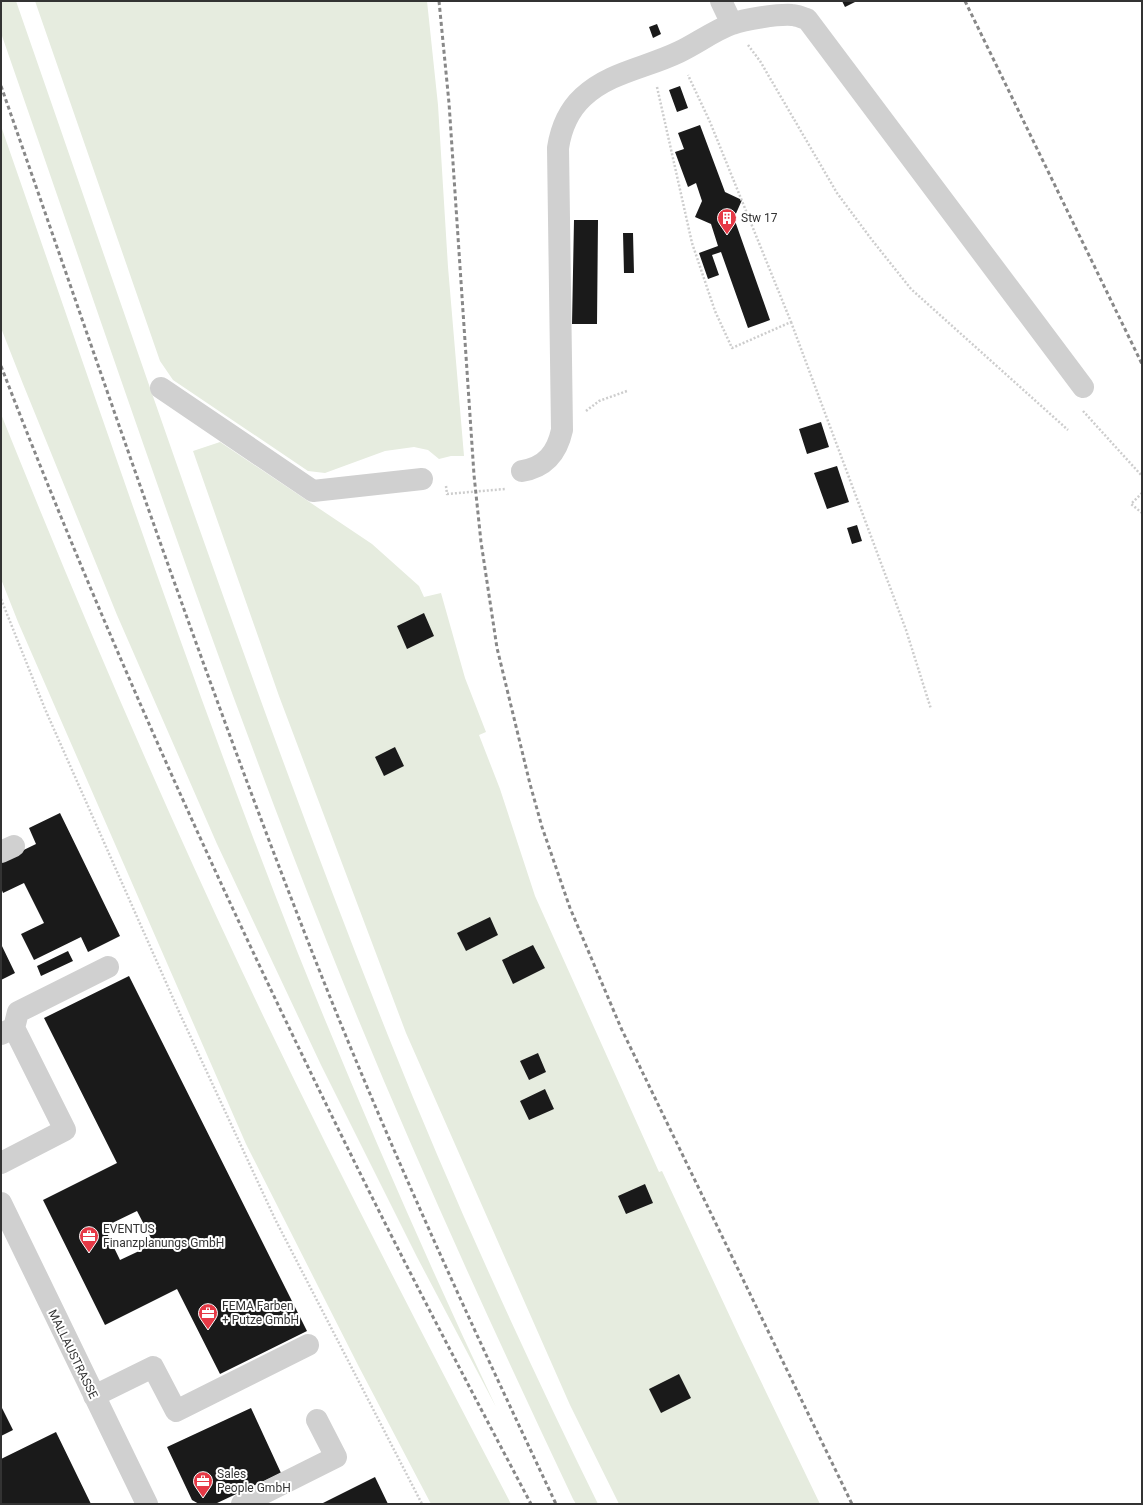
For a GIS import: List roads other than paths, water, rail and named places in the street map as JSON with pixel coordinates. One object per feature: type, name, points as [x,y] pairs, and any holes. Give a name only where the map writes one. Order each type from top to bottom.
[{"type":"street","points":[[721,1],[732,24]]},
{"type":"street","points":[[522,471],[534,469],[544,464],[560,439],[562,430],[558,164],[561,132],[573,107],[590,90],[618,74],[677,53],[732,24],[770,16],[792,15],[807,19],[1083,387]]},
{"type":"street","points":[[161,388],[313,491],[422,479]]},
{"type":"street","points":[[1,1163],[66,1130],[7,1031],[18,1012],[108,967]]},
{"type":"street","name":"MALLAUSTRASSE","points":[[3,1213],[147,1504]]},
{"type":"street","points":[[94,1396],[153,1367],[176,1411],[308,1345]]},
{"type":"street","points":[[242,1504],[336,1457],[317,1420]]},
{"type":"railway","points":[[439,1],[449,103],[474,475],[481,542],[497,648],[530,784],[542,827],[570,908],[621,1028],[852,1504]]},
{"type":"railway","points":[[965,1],[1142,364]]},
{"type":"railway","points":[[1,86],[189,624],[309,944],[337,1015],[397,1156],[491,1366],[556,1504]]},
{"type":"railway","points":[[1,366],[83,571],[171,774],[217,874],[311,1074],[360,1173],[423,1298],[531,1504]]},
{"type":"place","name":"Stw 17","points":[[727,235]]},
{"type":"place","name":"EVENTUS Finanzplanungs GmbH","points":[[89,1253]]},
{"type":"place","name":"FEMA Farben + Putze GmbH","points":[[208,1330]]},
{"type":"place","name":"Sales People GmbH","points":[[203,1498]]}]
